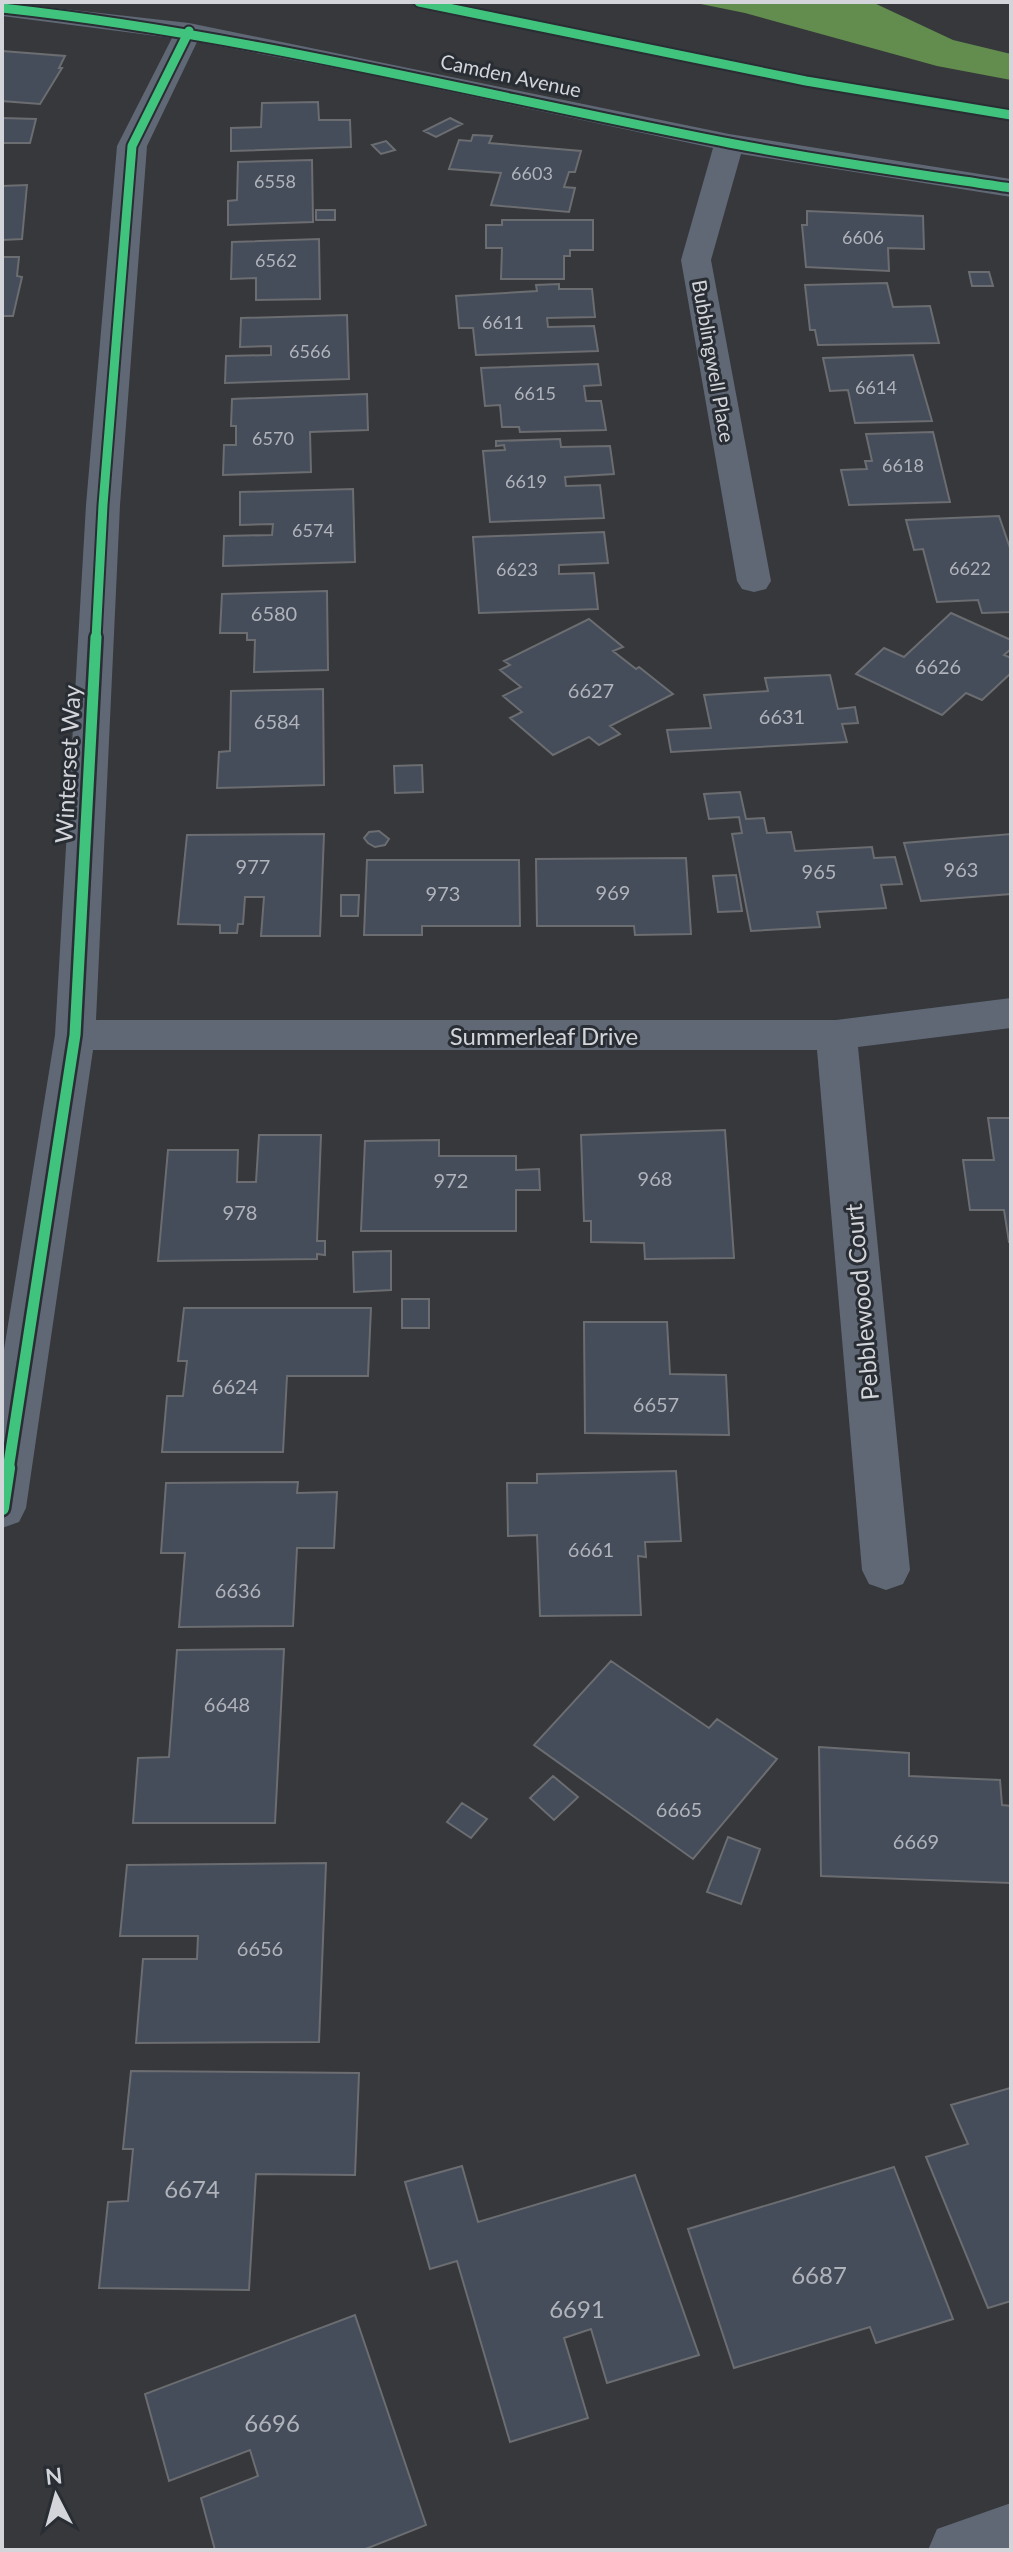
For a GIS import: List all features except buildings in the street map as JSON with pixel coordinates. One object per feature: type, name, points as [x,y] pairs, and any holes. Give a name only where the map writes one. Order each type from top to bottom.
[{"type":"street","name":"Camden Avenue","points":[[2,8],[87,15],[189,31],[370,65],[729,143],[1011,188]]},
{"type":"street","name":"Winterset Way","points":[[2,1508],[75,1035],[103,505],[132,146],[189,31]]},
{"type":"street","name":"Bubblingwell Place","points":[[729,143],[696,260],[754,581]]},
{"type":"street","name":"Summerleaf Drive","points":[[75,1035],[836,1035],[1011,1013]]},
{"type":"street","name":"Pebblewood Court","points":[[836,1035],[886,1570]]},
{"type":"street","points":[[958,2550],[1011,2533]]},
{"type":"shaded area","points":[[691,2],[872,2],[953,40],[1011,54],[1011,80],[937,66],[745,13]]},
{"type":"cycle path","points":[[419,2],[806,81],[1011,115]]},
{"type":"cycle path","points":[[2,8],[94,18],[276,48],[729,143],[1011,188]]},
{"type":"cycle path","points":[[2,1508],[75,1035],[103,505],[132,146],[189,31]]}]
